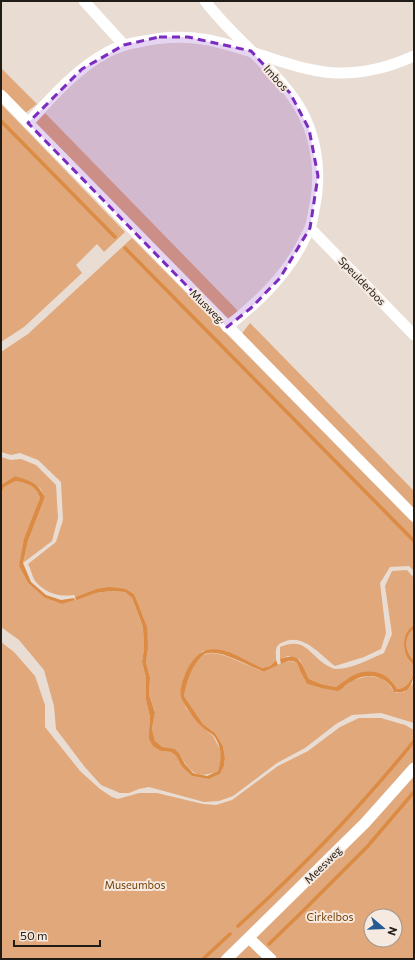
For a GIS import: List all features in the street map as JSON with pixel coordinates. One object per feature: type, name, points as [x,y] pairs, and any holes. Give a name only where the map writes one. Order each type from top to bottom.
[{"type":"street","points":[[84,1],[124,45]]},
{"type":"street","name":"Imbos","points":[[205,1],[217,17],[290,93],[309,129],[314,145],[318,176],[316,200],[310,228],[295,257],[280,278],[251,308],[228,327]]},
{"type":"street","points":[[28,123],[56,92],[82,69],[107,52],[124,45],[159,37],[188,36],[209,39],[307,69],[334,73],[356,73],[386,67],[414,56]]},
{"type":"street","name":"Musweg","points":[[1,95],[414,516]]},
{"type":"street","name":"Speulderbos","points":[[310,228],[414,335]]},
{"type":"street","name":"Meesweg","points":[[227,959],[365,823],[414,768]]},
{"type":"street","points":[[249,938],[271,959]]},
{"type":"highlighted area","points":[[159,37],[188,37],[251,51],[290,93],[309,129],[318,176],[310,228],[280,278],[251,308],[227,327],[28,123],[82,69],[124,45]]},
{"type":"green space","points":[[1,68],[37,104],[24,114],[1,90]]},
{"type":"green space","points":[[1,104],[125,232],[104,252],[97,244],[76,265],[82,273],[24,327],[1,342]]},
{"type":"green space","points":[[45,113],[239,312],[225,320],[35,124]]},
{"type":"green space","points":[[132,238],[414,524],[414,571],[409,566],[390,567],[380,583],[386,633],[381,649],[364,657],[335,666],[306,643],[293,640],[279,644],[276,648],[276,660],[270,666],[262,668],[225,651],[203,651],[192,662],[184,678],[181,695],[186,708],[201,726],[213,736],[220,749],[222,761],[218,771],[204,775],[190,769],[179,753],[162,748],[155,741],[152,729],[155,711],[149,695],[150,678],[146,662],[148,649],[134,594],[126,589],[96,589],[75,597],[74,595],[63,596],[49,592],[36,582],[28,564],[56,542],[63,520],[61,482],[38,460],[20,453],[11,455],[1,452],[1,352],[28,334]]},
{"type":"green space","points":[[250,323],[414,491],[414,511],[240,336]]},
{"type":"green space","points":[[1,457],[11,460],[21,459],[36,465],[56,485],[58,518],[52,541],[23,563],[28,541],[45,497],[40,488],[15,476],[1,485]]},
{"type":"green space","points":[[16,481],[31,486],[36,490],[40,498],[19,566],[28,583],[45,598],[62,604],[96,593],[111,591],[125,592],[132,598],[143,628],[144,649],[142,662],[146,678],[146,700],[150,717],[149,739],[161,751],[171,752],[176,756],[182,767],[192,776],[209,779],[220,774],[224,766],[225,758],[223,746],[215,733],[203,724],[184,696],[189,675],[196,662],[204,655],[213,653],[223,655],[264,672],[284,662],[289,661],[297,663],[307,684],[321,688],[344,687],[353,680],[368,676],[381,678],[388,683],[394,692],[397,693],[404,692],[414,682],[414,723],[381,713],[352,715],[336,724],[305,748],[277,763],[233,796],[219,801],[204,802],[149,787],[129,793],[120,793],[101,785],[84,766],[56,729],[54,706],[44,670],[19,640],[1,627],[1,494],[4,487]]},
{"type":"green space","points":[[407,570],[414,578],[414,625],[407,632],[404,640],[406,655],[412,664],[413,670],[410,682],[407,685],[397,689],[391,680],[367,672],[336,687],[321,684],[309,679],[300,660],[288,656],[280,659],[280,647],[289,644],[302,645],[322,662],[335,669],[355,666],[384,653],[392,634],[385,586],[392,571]]},
{"type":"green space","points":[[414,629],[414,660],[407,649],[406,644],[410,632]]},
{"type":"green space","name":"Museumbos","points":[[1,642],[14,652],[35,676],[45,705],[45,727],[80,771],[100,789],[118,799],[139,793],[157,793],[203,804],[216,805],[232,800],[278,766],[308,751],[340,727],[359,718],[381,718],[405,725],[414,730],[414,762],[377,804],[323,859],[219,959],[1,959]]},
{"type":"green space","name":"Cirkelbos","points":[[414,774],[414,959],[230,959]]},
{"type":"shaded area","points":[[15,476],[36,485],[45,497],[28,541],[23,563],[31,582],[46,595],[61,600],[74,598],[75,600],[62,604],[45,598],[28,583],[19,566],[24,539],[40,498],[36,490],[31,486],[16,481],[4,487],[1,494],[1,485]]},
{"type":"shaded area","points":[[110,587],[126,589],[134,594],[147,627],[148,649],[146,662],[150,678],[149,695],[155,712],[152,729],[155,741],[162,747],[174,749],[179,753],[185,764],[193,773],[207,776],[218,771],[221,758],[217,740],[196,721],[181,697],[183,680],[187,670],[195,658],[203,652],[212,649],[231,653],[262,668],[270,666],[276,660],[278,665],[264,672],[229,656],[208,653],[199,659],[191,672],[184,696],[203,724],[215,733],[223,746],[225,758],[224,766],[220,774],[209,779],[192,776],[182,767],[176,756],[171,752],[161,751],[153,746],[149,739],[150,717],[146,700],[146,678],[142,662],[144,649],[143,627],[132,598],[125,592],[111,591],[96,593],[76,600],[75,597],[96,589]]},
{"type":"shaded area","points":[[414,625],[414,629],[410,632],[406,644],[411,657],[414,660],[414,671],[412,683],[406,691],[394,692],[387,682],[371,676],[365,676],[354,680],[338,691],[321,688],[307,684],[297,663],[289,661],[281,664],[280,659],[287,657],[296,658],[302,664],[309,679],[321,684],[336,687],[354,675],[373,672],[384,675],[394,683],[397,689],[401,688],[410,682],[413,675],[413,666],[406,655],[404,640],[407,632]]},
{"type":"waterway","points":[[1,121],[115,237]]},
{"type":"waterway","points":[[125,248],[414,541]]},
{"type":"waterway","points":[[238,926],[308,860],[330,837],[373,790],[414,741]]},
{"type":"waterway","points":[[269,944],[367,847],[414,792]]},
{"type":"waterway","points":[[203,959],[230,934]]}]
